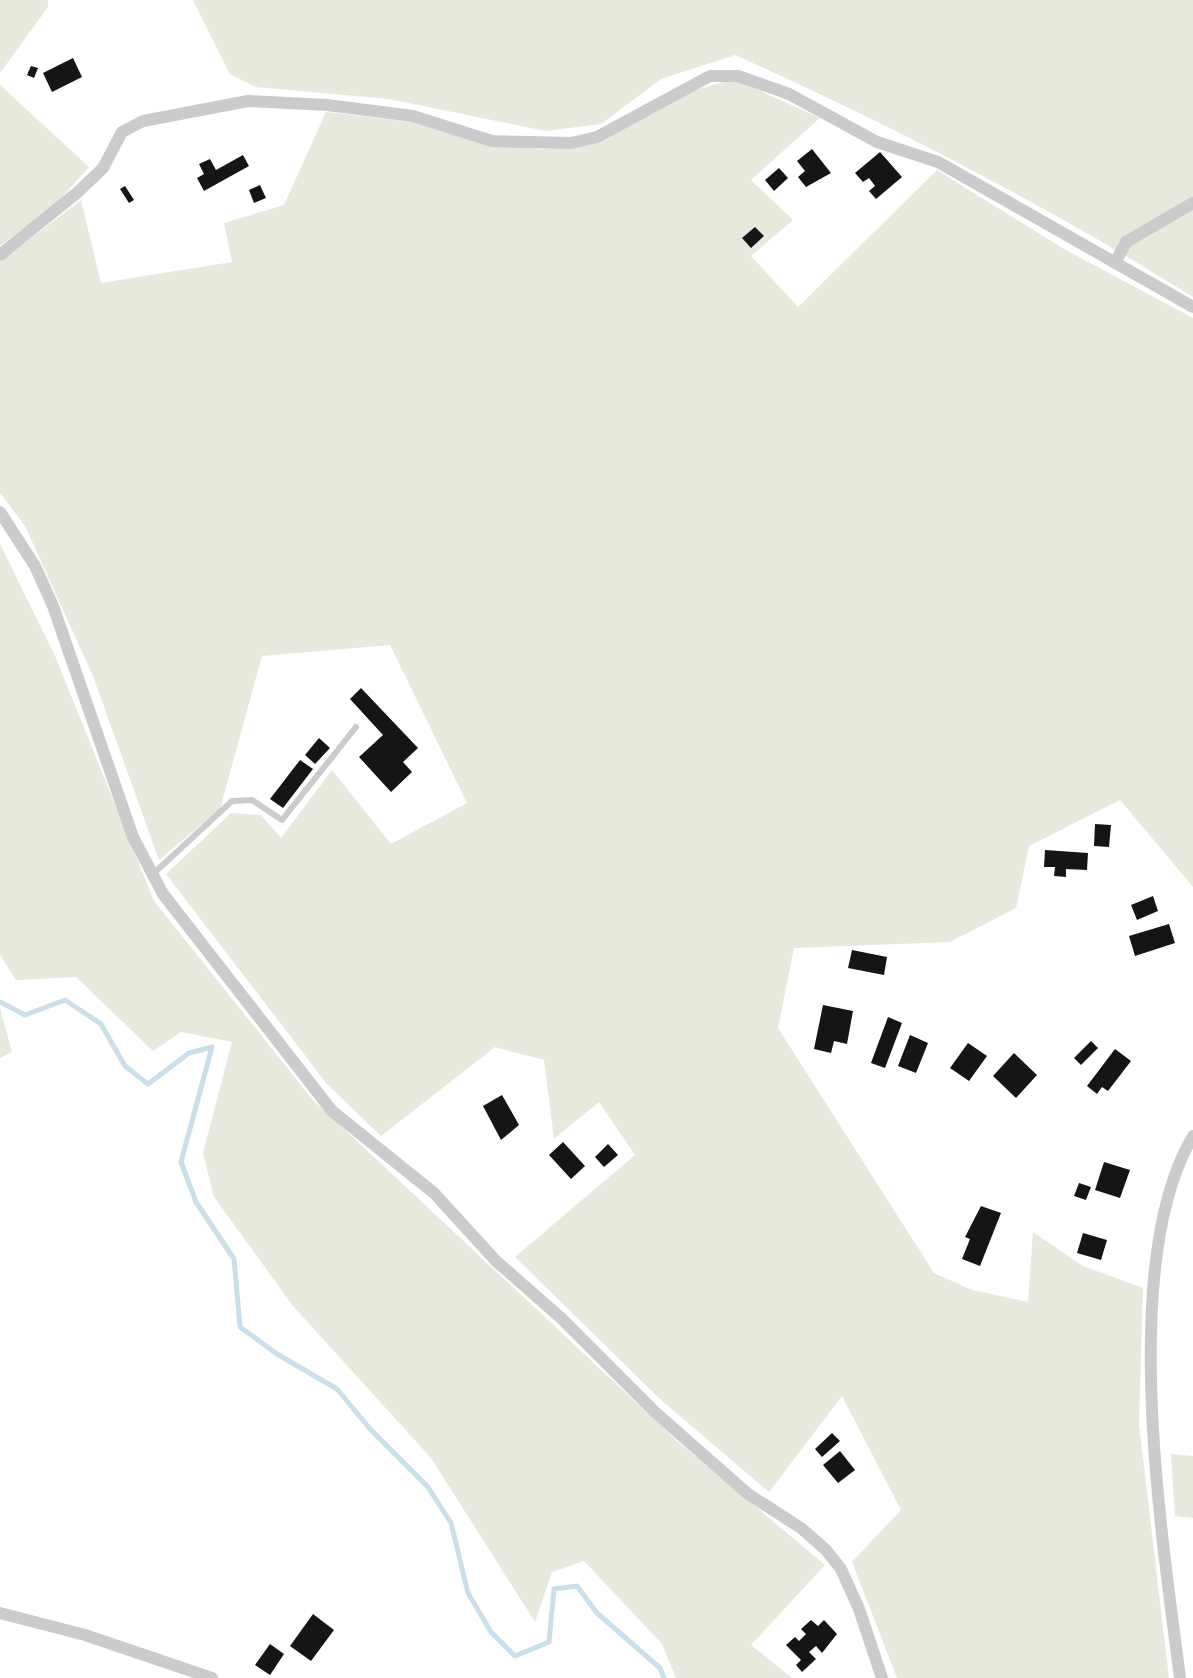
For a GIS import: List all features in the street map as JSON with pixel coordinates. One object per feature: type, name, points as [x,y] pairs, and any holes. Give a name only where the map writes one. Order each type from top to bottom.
[{"type":"street","points":[[0,255],[78,192],[103,168],[122,132],[143,121],[248,101],[327,105],[413,116],[492,141],[571,143],[597,137],[710,76],[738,76],[789,94],[877,142],[938,162],[1193,307]]},
{"type":"street","points":[[1115,263],[1126,242],[1193,203]]},
{"type":"street","points":[[0,512],[35,566],[53,606],[133,837],[163,894],[332,1111],[434,1193],[496,1261],[561,1318],[668,1424],[748,1494],[826,1550],[841,1569],[859,1609],[882,1678]]},
{"type":"street","points":[[1180,1678],[1160,1510],[1152,1363],[1155,1272],[1161,1230],[1193,1136]]},
{"type":"street","points":[[0,1613],[85,1635],[212,1678]]},
{"type":"lane","points":[[153,874],[232,801],[252,800],[282,820],[356,727]]},
{"type":"shaded area","points":[[0,0],[48,0],[48,7],[0,73]]},
{"type":"shaded area","points":[[193,0],[1193,0],[1193,297],[1082,230],[968,168],[735,55],[661,79],[601,124],[546,131],[389,99],[256,87],[230,74]]},
{"type":"shaded area","points":[[734,79],[820,118],[751,180],[793,220],[751,256],[798,307],[937,170],[1064,249],[1193,318],[1193,887],[1120,800],[1029,846],[1016,908],[950,942],[794,948],[778,1028],[934,1273],[972,1290],[1028,1302],[1033,1232],[1083,1266],[1143,1288],[1139,1424],[1169,1678],[897,1678],[852,1562],[901,1510],[842,1396],[769,1492],[661,1400],[515,1257],[635,1155],[599,1102],[554,1139],[544,1060],[495,1047],[381,1136],[327,1084],[166,874],[231,813],[261,815],[281,838],[332,770],[391,844],[467,803],[390,645],[262,656],[220,809],[159,860],[93,676],[25,526],[0,493],[0,262],[81,200],[101,283],[232,262],[224,223],[284,205],[326,112],[419,123],[477,140],[540,149],[579,146],[699,89]]},
{"type":"shaded area","points":[[0,85],[89,167],[55,205],[0,246]]},
{"type":"shaded area","points":[[0,544],[55,656],[154,901],[312,1099],[676,1440],[825,1565],[751,1645],[792,1678],[676,1678],[662,1644],[584,1561],[552,1572],[535,1622],[431,1458],[293,1306],[214,1197],[203,1153],[232,1042],[181,1032],[153,1051],[76,977],[16,980],[0,955]]},
{"type":"shaded area","points":[[0,1008],[12,1052],[0,1058]]},
{"type":"shaded area","points":[[1171,1454],[1193,1456],[1193,1518],[1175,1516]]},
{"type":"building","points":[[73,58],[82,77],[52,92],[43,73]]},
{"type":"building","points":[[31,66],[38,68],[34,78],[27,75]]},
{"type":"building","points":[[812,149],[831,173],[806,187],[798,177],[805,171],[797,161]]},
{"type":"building","points":[[880,152],[902,177],[876,199],[869,191],[875,186],[869,178],[863,182],[855,173]]},
{"type":"building","points":[[243,155],[249,166],[204,191],[197,178],[204,174],[199,164],[210,159],[216,170]]},
{"type":"building","points":[[779,168],[788,178],[774,191],[765,180]]},
{"type":"building","points":[[260,185],[266,198],[254,203],[249,190]]},
{"type":"building","points":[[125,186],[134,200],[129,203],[120,189]]},
{"type":"building","points":[[755,227],[764,236],[751,248],[742,238]]},
{"type":"building","points":[[361,688],[418,748],[403,762],[412,772],[391,792],[359,757],[383,735],[350,699]]},
{"type":"building","points":[[319,738],[330,748],[315,764],[305,755]]},
{"type":"building","points":[[300,760],[313,769],[283,808],[270,799]]},
{"type":"building","points":[[1095,824],[1111,825],[1109,847],[1094,846]]},
{"type":"building","points":[[1045,850],[1088,853],[1087,870],[1066,869],[1066,877],[1054,876],[1055,867],[1044,867]]},
{"type":"building","points":[[1153,896],[1158,911],[1137,920],[1131,905]]},
{"type":"building","points":[[1169,924],[1175,943],[1135,956],[1129,936]]},
{"type":"building","points":[[852,950],[887,957],[884,975],[848,968]]},
{"type":"building","points":[[823,1005],[853,1011],[847,1044],[834,1041],[831,1053],[814,1049]]},
{"type":"building","points":[[888,1017],[902,1023],[885,1068],[871,1063]]},
{"type":"building","points":[[910,1035],[928,1043],[916,1073],[898,1066]]},
{"type":"building","points":[[1091,1041],[1098,1048],[1081,1065],[1074,1058]]},
{"type":"building","points":[[968,1043],[987,1056],[969,1081],[950,1068]]},
{"type":"building","points":[[1115,1049],[1131,1061],[1108,1091],[1102,1087],[1097,1094],[1087,1086]]},
{"type":"building","points":[[1014,1053],[1037,1075],[1016,1098],[993,1076]]},
{"type":"building","points":[[502,1095],[519,1125],[501,1140],[483,1106]]},
{"type":"building","points":[[563,1142],[585,1166],[571,1179],[549,1155]]},
{"type":"building","points":[[608,1144],[618,1155],[604,1167],[595,1157]]},
{"type":"building","points":[[1104,1162],[1130,1170],[1120,1198],[1095,1190]]},
{"type":"building","points":[[1079,1183],[1091,1187],[1086,1200],[1074,1196]]},
{"type":"building","points":[[981,1206],[1001,1213],[980,1266],[962,1259],[970,1239],[965,1237]]},
{"type":"building","points":[[1083,1233],[1107,1240],[1101,1260],[1077,1253]]},
{"type":"building","points":[[832,1433],[840,1441],[822,1457],[815,1449]]},
{"type":"building","points":[[840,1451],[855,1470],[838,1483],[823,1465]]},
{"type":"building","points":[[313,1614],[334,1630],[311,1661],[290,1646]]},
{"type":"building","points":[[811,1620],[818,1626],[824,1620],[837,1634],[822,1653],[816,1646],[809,1652],[816,1659],[802,1672],[796,1665],[801,1660],[786,1645],[795,1637],[799,1641],[806,1634],[801,1629]]},
{"type":"building","points":[[270,1644],[284,1654],[270,1675],[255,1665]]},
{"type":"waterway","points":[[0,1002],[25,1015],[65,1000],[101,1024],[125,1066],[148,1084],[189,1053],[212,1047],[181,1162],[196,1202],[234,1259],[240,1327],[277,1354],[337,1389],[371,1430],[428,1487],[451,1523],[468,1593],[491,1632],[515,1656],[549,1642],[554,1589],[577,1586],[597,1613],[660,1668],[664,1678]]}]
